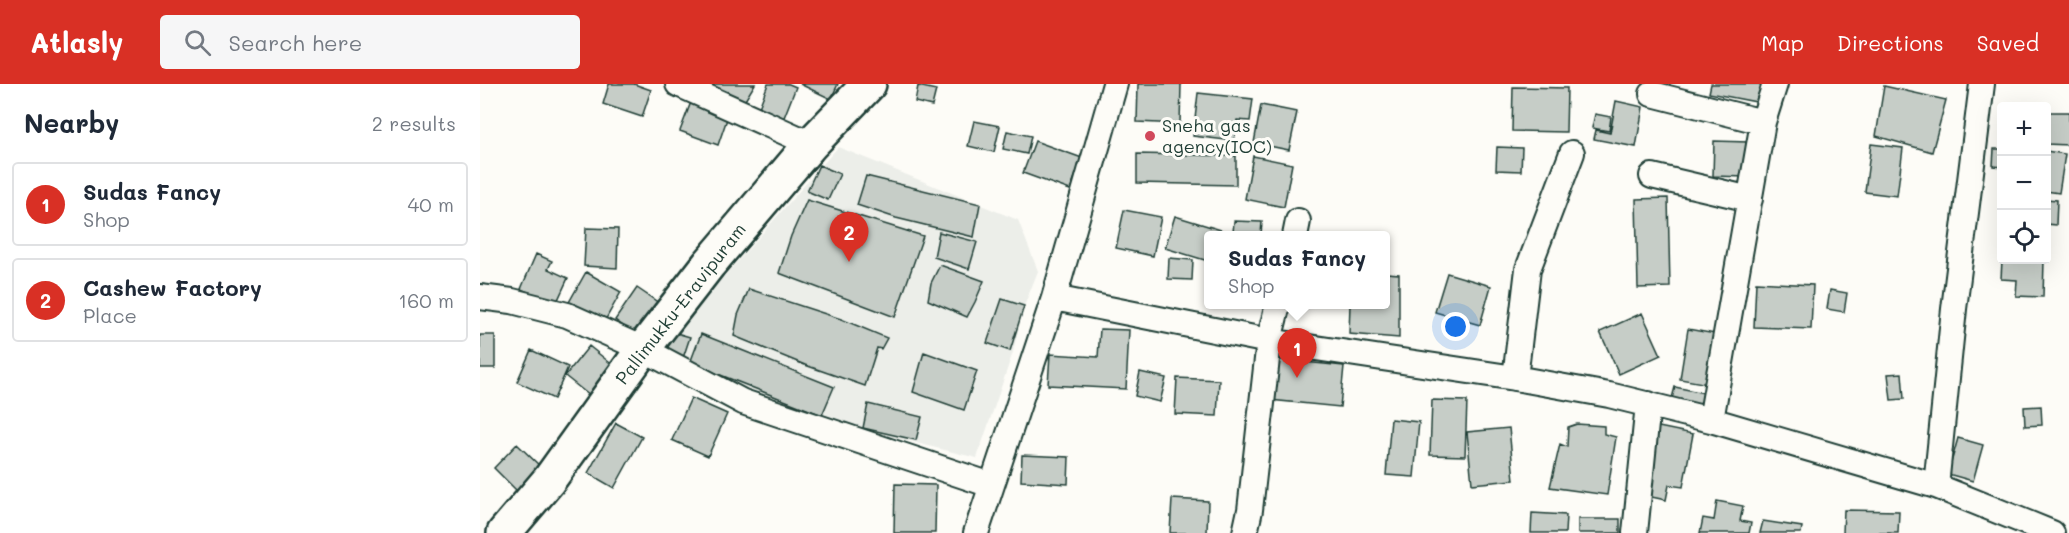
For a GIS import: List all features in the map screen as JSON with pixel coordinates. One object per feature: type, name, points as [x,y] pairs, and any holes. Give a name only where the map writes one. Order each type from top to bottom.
[{"type":"main road","name":"Pallimukku-Eravipuram","points":[[504,533],[549,480],[643,349],[709,264],[811,144],[869,84]]},
{"type":"street","points":[[678,84],[811,144]]},
{"type":"street","points":[[976,533],[1054,298],[1115,84]]},
{"type":"street","points":[[1711,420],[1763,122],[1775,84]]},
{"type":"street","points":[[1936,486],[1954,309],[1983,84]]},
{"type":"street","points":[[1652,94],[1763,122]]},
{"type":"street","points":[[1515,378],[1528,269],[1572,153]]},
{"type":"street","points":[[1652,176],[1750,199]]},
{"type":"street","points":[[480,297],[512,301],[567,315],[643,349],[743,402],[991,485]]},
{"type":"street","points":[[1054,298],[1269,341],[1515,378],[1609,395],[1711,420],[1936,486],[2052,533]]},
{"type":"street","points":[[1245,533],[1250,510],[1269,341],[1277,309]]},
{"type":"street","points":[[1635,533],[1648,405]]},
{"type":"shaded area","points":[[838,147],[1018,220],[1038,271],[1023,309],[1013,352],[977,458],[872,432],[710,378],[658,352]]},
{"type":"building","points":[[609,84],[634,84],[651,90],[642,117],[603,104]]},
{"type":"building","points":[[703,84],[755,84],[741,107]]},
{"type":"building","points":[[768,84],[789,84],[796,87],[783,120],[758,110]]},
{"type":"building","points":[[800,84],[838,84],[831,99]]},
{"type":"building","points":[[1138,84],[1181,84],[1180,124],[1137,122]]},
{"type":"building","points":[[1711,84],[1771,84],[1767,104],[1709,93]]},
{"type":"building","points":[[918,86],[936,90],[932,106],[915,102]]},
{"type":"building","points":[[1884,86],[1946,100],[1932,152],[1876,136]]},
{"type":"building","points":[[1513,87],[1567,88],[1566,132],[1512,131]]},
{"type":"building","points":[[1198,93],[1253,99],[1250,121],[1237,120],[1234,141],[1193,136]]},
{"type":"building","points":[[1616,101],[1643,107],[1636,147],[1594,139],[1596,130],[1610,133]]},
{"type":"building","points":[[691,102],[728,116],[718,145],[680,131]]},
{"type":"building","points":[[1261,105],[1297,112],[1289,150],[1254,143]]},
{"type":"building","points":[[2051,112],[2069,112],[2069,145],[2051,144]]},
{"type":"building","points":[[1595,114],[1611,117],[1609,131],[1592,128]]},
{"type":"building","points":[[974,121],[1000,126],[994,152],[968,146]]},
{"type":"building","points":[[1007,131],[1031,136],[1027,154],[1003,149]]},
{"type":"building","points":[[1035,141],[1082,158],[1070,190],[1023,173]]},
{"type":"building","points":[[1714,141],[1748,142],[1747,177],[1713,176]]},
{"type":"building","points":[[1871,144],[1903,148],[1897,196],[1865,192]]},
{"type":"building","points":[[1497,147],[1522,148],[1521,171],[1496,170]]},
{"type":"building","points":[[1994,149],[1997,149],[1997,166],[1993,166]]},
{"type":"building","points":[[2051,152],[2065,154],[2059,193],[2051,192]]},
{"type":"building","points":[[1137,154],[1236,156],[1236,185],[1137,183]]},
{"type":"building","points":[[1253,156],[1292,164],[1284,207],[1245,199]]},
{"type":"building","points":[[819,165],[840,174],[828,200],[807,191]]},
{"type":"building","points":[[866,176],[980,204],[974,237],[896,218],[857,205]]},
{"type":"building","points":[[1668,198],[1670,287],[1638,288],[1636,199]]},
{"type":"building","points":[[2051,199],[2057,200],[2056,225],[2051,224]]},
{"type":"building","points":[[807,200],[923,236],[895,317],[779,273],[791,236]]},
{"type":"building","points":[[1124,210],[1161,217],[1153,256],[1116,248]]},
{"type":"building","points":[[1175,216],[1221,230],[1204,231],[1204,260],[1165,248]]},
{"type":"building","points":[[1234,221],[1262,222],[1261,231],[1233,231]]},
{"type":"building","points":[[586,228],[618,229],[617,268],[584,266]]},
{"type":"building","points":[[939,232],[977,242],[969,269],[934,257]]},
{"type":"building","points":[[536,254],[552,261],[548,269],[568,278],[556,304],[521,289]]},
{"type":"building","points":[[1169,258],[1193,260],[1192,280],[1168,279]]},
{"type":"building","points":[[2002,264],[2044,264],[2043,297],[2016,296],[2017,280],[2001,279]]},
{"type":"building","points":[[940,265],[984,281],[967,317],[928,300],[931,283]]},
{"type":"building","points":[[586,272],[621,292],[603,324],[568,304]]},
{"type":"building","points":[[1390,273],[1399,274],[1399,338],[1349,334],[1350,309],[1390,309]]},
{"type":"building","points":[[1447,273],[1491,286],[1480,325],[1435,312]]},
{"type":"building","points":[[1756,282],[1813,285],[1811,329],[1754,327]]},
{"type":"building","points":[[637,288],[659,303],[636,335],[615,320]]},
{"type":"building","points":[[749,289],[841,319],[887,338],[881,349],[877,348],[865,386],[734,336],[738,315]]},
{"type":"building","points":[[1830,290],[1847,293],[1844,312],[1827,309]]},
{"type":"building","points":[[1002,299],[1024,306],[1010,351],[987,343]]},
{"type":"building","points":[[1642,313],[1661,355],[1619,374],[1600,332]]},
{"type":"building","points":[[1100,329],[1129,330],[1126,389],[1048,385],[1050,354],[1098,357]]},
{"type":"building","points":[[1688,329],[1721,335],[1713,385],[1680,379]]},
{"type":"building","points":[[673,332],[690,337],[682,361],[665,356]]},
{"type":"building","points":[[701,334],[834,387],[822,415],[690,363]]},
{"type":"building","points":[[480,335],[495,335],[495,368],[480,368]]},
{"type":"building","points":[[589,346],[614,366],[590,396],[565,376]]},
{"type":"building","points":[[531,350],[568,367],[554,399],[517,382]]},
{"type":"building","points":[[924,352],[977,371],[964,410],[913,392]]},
{"type":"building","points":[[1274,359],[1344,366],[1340,407],[1270,400]]},
{"type":"building","points":[[1140,372],[1166,378],[1160,402],[1135,396]]},
{"type":"building","points":[[1902,373],[1904,399],[1891,400],[1888,374]]},
{"type":"building","points":[[1177,378],[1219,380],[1217,416],[1175,414]]},
{"type":"building","points":[[1675,387],[1709,394],[1706,410],[1671,402]]},
{"type":"building","points":[[691,398],[727,414],[708,456],[672,440]]},
{"type":"building","points":[[1432,400],[1467,401],[1465,456],[1430,455]]},
{"type":"building","points":[[868,404],[922,417],[916,440],[863,428]]},
{"type":"building","points":[[2041,406],[2042,425],[2025,426],[2024,407]]},
{"type":"building","points":[[1391,419],[1419,422],[1414,477],[1386,475]]},
{"type":"building","points":[[616,423],[642,437],[614,488],[588,473]]},
{"type":"building","points":[[1577,424],[1604,426],[1604,434],[1616,437],[1607,495],[1550,487],[1560,444],[1567,447],[1568,427]]},
{"type":"building","points":[[1654,426],[1693,434],[1683,487],[1669,485],[1666,500],[1642,495]]},
{"type":"building","points":[[1509,428],[1514,480],[1472,484],[1467,432]]},
{"type":"building","points":[[1958,438],[1983,445],[1973,481],[1948,474]]},
{"type":"building","points":[[517,444],[542,468],[518,492],[494,468]]},
{"type":"building","points":[[1022,455],[1069,457],[1068,484],[1021,481]]},
{"type":"building","points":[[895,484],[936,485],[935,533],[894,533]]},
{"type":"building","points":[[1172,499],[1208,501],[1207,533],[1170,533]]},
{"type":"building","points":[[1717,501],[1743,506],[1740,521],[1751,523],[1749,533],[1700,533],[1703,518],[1714,520]]},
{"type":"building","points":[[1844,510],[1899,511],[1898,533],[1843,533]]},
{"type":"building","points":[[1532,513],[1566,515],[1565,533],[1531,533]]},
{"type":"building","points":[[1578,519],[1620,519],[1620,533],[1578,533]]},
{"type":"building","points":[[1763,521],[1802,527],[1801,533],[1760,533]]},
{"type":"place","name":"Sneha gas agency(IOC)","points":[[1150,136]]},
{"type":"place","name":"Cashew Factory","points":[[849,262]]},
{"type":"place","name":"Sudas Fancy","points":[[1297,378]]}]
